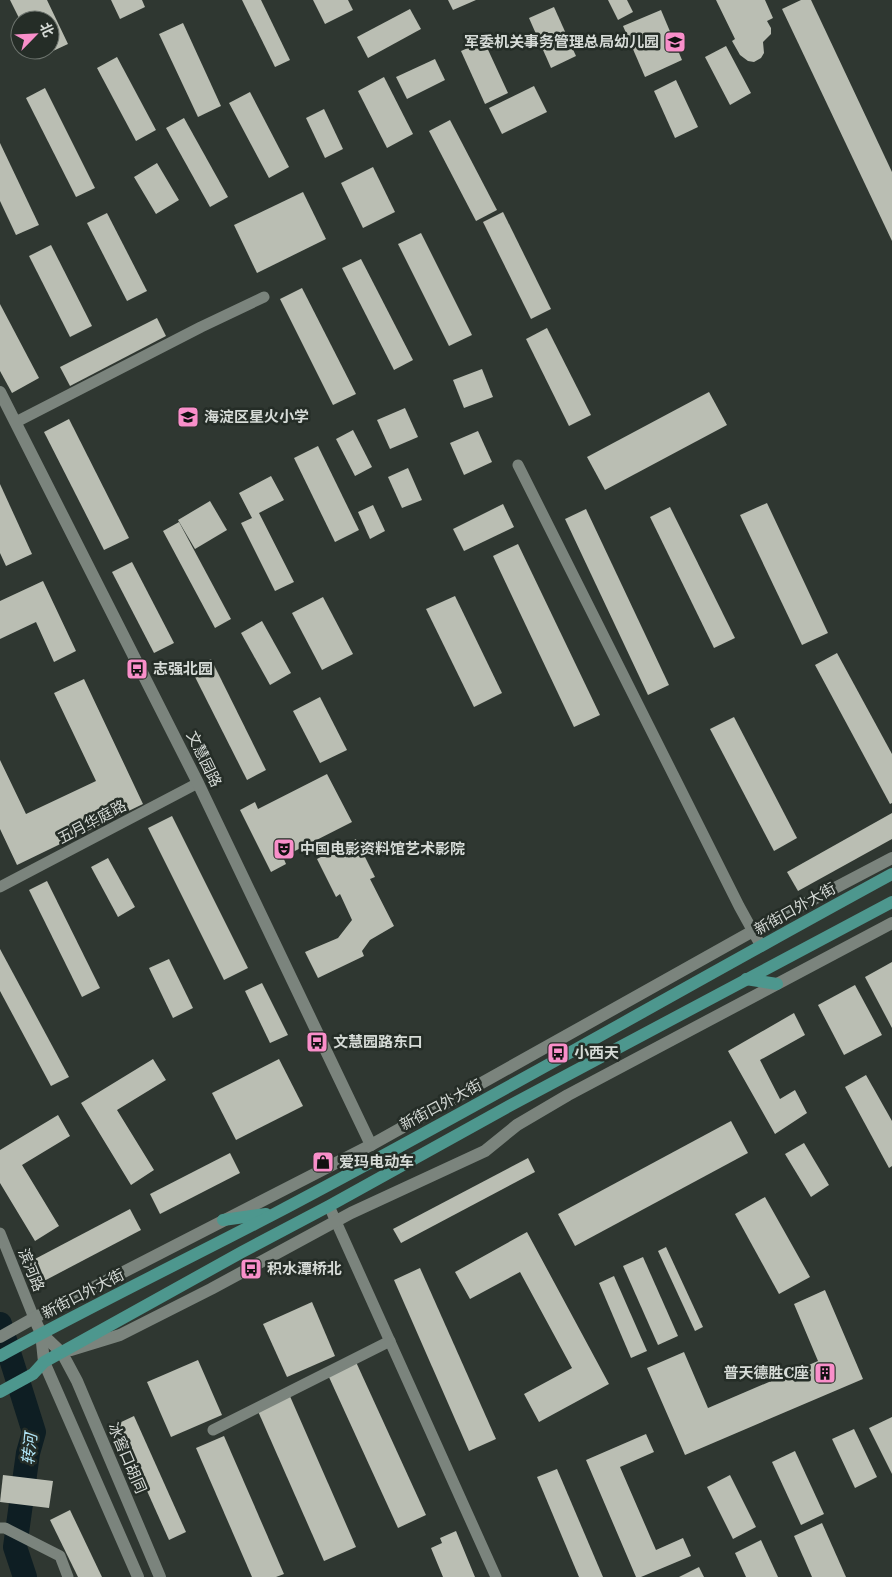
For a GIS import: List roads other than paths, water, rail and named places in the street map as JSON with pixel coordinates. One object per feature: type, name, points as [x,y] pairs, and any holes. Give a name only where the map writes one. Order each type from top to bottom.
[{"type":"main road","name":"新街口外大街","points":[[0,1356],[41,1333],[276,1213],[565,1056],[892,874]]},
{"type":"main road","points":[[3,1390],[33,1374],[44,1362],[511,1104],[892,902]]},
{"type":"main road","points":[[746,980],[777,984]]},
{"type":"main road","points":[[223,1220],[276,1213]]},
{"type":"street","points":[[16,422],[201,327],[264,297]]},
{"type":"street","name":"文慧园路","points":[[0,392],[198,783],[372,1146]]},
{"type":"street","points":[[518,465],[739,906],[761,946]]},
{"type":"street","name":"五月华庭路","points":[[0,887],[198,783]]},
{"type":"street","name":"新街口外大街","points":[[0,1337],[223,1220],[372,1146],[753,931],[892,858]]},
{"type":"street","points":[[62,1353],[120,1335],[211,1289],[381,1198],[405,1189],[485,1150],[517,1125],[568,1095],[892,923]]},
{"type":"street","points":[[329,1206],[496,1577]]},
{"type":"street","name":"滨河路","points":[[0,1233],[34,1318]]},
{"type":"street","points":[[34,1318],[41,1333],[44,1362],[138,1577]]},
{"type":"street","name":"冰窖口胡同","points":[[41,1333],[62,1353],[77,1381],[160,1577]]},
{"type":"street","points":[[213,1430],[390,1342]]},
{"type":"street","points":[[3,1528],[60,1556],[68,1577]]},
{"type":"waterway","name":"转河","points":[[0,1324],[34,1432],[28,1453],[15,1547],[25,1577]]},
{"type":"place","name":"军委机关事务管理总局幼儿园","points":[[675,42]]},
{"type":"place","name":"海淀区星火小学","points":[[188,417]]},
{"type":"place","name":"志强北园","points":[[137,669]]},
{"type":"place","name":"中国电影资料馆艺术影院","points":[[284,849]]},
{"type":"place","name":"文慧园路东口","points":[[317,1042]]},
{"type":"place","name":"小西天","points":[[558,1053]]},
{"type":"place","name":"爱玛电动车","points":[[323,1162]]},
{"type":"place","name":"积水潭桥北","points":[[251,1269]]},
{"type":"place","name":"普天德胜C座","points":[[825,1373]]}]
